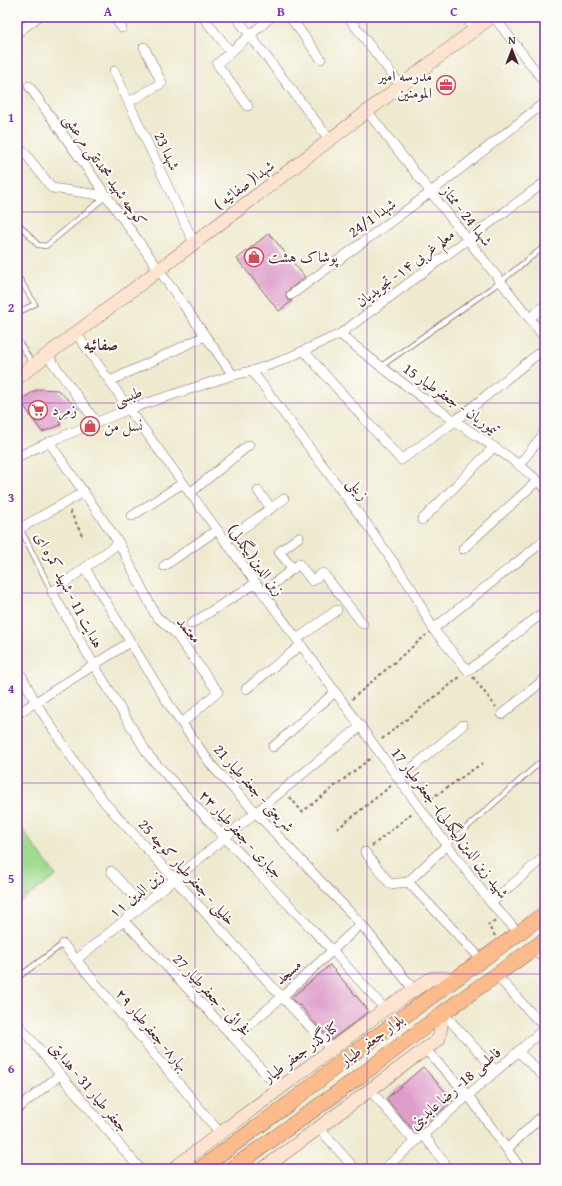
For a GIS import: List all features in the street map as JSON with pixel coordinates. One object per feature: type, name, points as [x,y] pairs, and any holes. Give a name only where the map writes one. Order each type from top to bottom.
[{"type":"main road","name":"شهدا( صفائیه )","points":[[17,378],[475,29],[493,17]]},
{"type":"main road","name":"بلوار جعفر طیار","points":[[200,1169],[290,1103],[349,1056],[520,933],[545,913]]},
{"type":"main road","points":[[520,933],[539,944]]},
{"type":"main road","name":"بلوار جعفر طیار","points":[[232,1169],[539,944]]},
{"type":"main road","name":"کنارگذر جعفر طیار","points":[[173,1169],[385,1009],[432,978],[455,979]]},
{"type":"main road","points":[[263,1169],[439,1039],[444,1013]]},
{"type":"street","points":[[17,33],[38,17]]},
{"type":"street","points":[[114,17],[122,28]]},
{"type":"street","points":[[203,17],[230,51]]},
{"type":"street","points":[[236,17],[330,140]]},
{"type":"street","points":[[248,106],[217,64],[230,51],[271,17]]},
{"type":"street","points":[[290,17],[321,59]]},
{"type":"street","points":[[348,17],[401,86]]},
{"type":"street","points":[[465,17],[475,29]]},
{"type":"street","points":[[493,17],[545,83]]},
{"type":"street","points":[[129,102],[162,83],[144,47]]},
{"type":"street","name":"شهدا 23","points":[[114,71],[194,243]]},
{"type":"street","name":"کوچه شهید محمدتقی مرعشی","points":[[29,86],[233,375]]},
{"type":"street","name":"شهدا 24/1","points":[[291,295],[430,192],[545,102]]},
{"type":"street","name":"شهدا 24 - ممتاز","points":[[367,111],[545,338]]},
{"type":"street","points":[[24,152],[52,188],[106,196]]},
{"type":"street","name":"معلم غربی ۱۴- تجویدیان","points":[[304,350],[340,334],[545,182]]},
{"type":"street","points":[[530,318],[545,305]]},
{"type":"street","name":"زین الدین(بیگدلی)","points":[[76,333],[129,410],[361,726]]},
{"type":"street","name":"تیموریان - جعفرطیار 15","points":[[340,334],[380,366],[455,421],[494,446],[519,465],[545,488]]},
{"type":"street","points":[[110,381],[205,336]]},
{"type":"street","points":[[304,350],[401,460],[455,421],[545,348]]},
{"type":"street","name":"طبسی","points":[[17,457],[129,410],[233,375],[252,371],[281,361],[304,350]]},
{"type":"street","points":[[47,355],[98,422]]},
{"type":"street","name":"زینلی","points":[[252,371],[371,530],[412,589],[433,629],[468,671]]},
{"type":"street","points":[[519,465],[545,432]]},
{"type":"street","name":"معتمد","points":[[50,442],[119,543],[156,616],[175,633],[218,692],[182,723]]},
{"type":"street","points":[[190,493],[249,445]]},
{"type":"street","points":[[422,520],[494,446]]},
{"type":"street","points":[[463,549],[537,481]]},
{"type":"street","points":[[132,516],[183,483]]},
{"type":"street","points":[[258,491],[271,508]]},
{"type":"street","points":[[18,529],[84,492]]},
{"type":"street","points":[[225,541],[284,499]]},
{"type":"street","points":[[164,566],[217,530]]},
{"type":"street","points":[[292,569],[279,552],[299,537]]},
{"type":"street","points":[[433,629],[545,540]]},
{"type":"street","points":[[52,592],[119,543]]},
{"type":"street","points":[[263,592],[299,564],[312,582],[323,573],[363,624]]},
{"type":"street","name":"شریعتی - جعفرطیار 21","points":[[85,568],[182,723],[213,767],[361,924],[414,990]]},
{"type":"street","points":[[191,624],[256,583]]},
{"type":"street","name":"هدایت 11 - شهید کمره ای","points":[[52,592],[94,666]]},
{"type":"street","points":[[246,689],[337,610]]},
{"type":"street","points":[[468,671],[545,611]]},
{"type":"street","points":[[17,714],[130,642]]},
{"type":"street","name":"جباری - جعفرطیار ۲۳","points":[[94,666],[149,756],[332,950],[385,1009]]},
{"type":"street","name":"خلیلی - جعفرطیار کوچه 25","points":[[17,667],[36,703],[84,776],[106,804],[331,1049]]},
{"type":"street","points":[[502,714],[545,679]]},
{"type":"street","points":[[273,747],[335,692]]},
{"type":"street","points":[[399,779],[463,725]]},
{"type":"street","name":"زین الدین ۱۱","points":[[76,960],[361,726]]},
{"type":"street","name":"شهید زین الدین(بیگدلی)- جعفرطیار 17","points":[[361,726],[447,845],[492,903],[520,933]]},
{"type":"street","points":[[365,852],[390,884],[408,882],[447,845]]},
{"type":"street","points":[[492,903],[545,856]]},
{"type":"street","points":[[111,871],[142,906]]},
{"type":"street","points":[[408,882],[482,960]]},
{"type":"street","name":"فخرائی - جعفرطیار 27","points":[[124,921],[234,1038],[279,1089]]},
{"type":"street","name":"مسجد","points":[[234,1038],[282,997],[361,924]]},
{"type":"street","name":"بهار۸- جعفرطیار ۲۹","points":[[63,944],[220,1133]]},
{"type":"street","points":[[539,944],[545,960]]},
{"type":"street","points":[[496,975],[545,1028]]},
{"type":"street","points":[[444,1013],[496,1071]]},
{"type":"street","name":"جعفر طیار 31 - هدایتی","points":[[17,1023],[140,1169]]},
{"type":"street","name":"فاطمی 18- رضا عابدینی","points":[[384,1169],[545,1028]]},
{"type":"street","points":[[425,1049],[468,1095],[521,1169]]},
{"type":"street","points":[[518,1051],[545,1078]]},
{"type":"street","points":[[17,1109],[60,1075]]},
{"type":"street","points":[[370,1090],[415,1142]]},
{"type":"street","points":[[507,1149],[545,1113]]},
{"type":"street","points":[[319,1128],[355,1169]]},
{"type":"street","points":[[423,1134],[449,1169]]},
{"type":"lane","points":[[17,222],[38,246],[46,246],[106,196]]},
{"type":"lane","points":[[380,366],[500,282],[545,246]]},
{"type":"lane","points":[[17,275],[35,304],[17,314]]},
{"type":"lane","points":[[17,339],[34,365]]},
{"type":"lane","name":"هدایت 11 - شهید کمره ای","points":[[18,529],[52,592]]},
{"type":"lane","points":[[447,845],[545,758]]},
{"type":"lane","points":[[17,978],[63,944]]},
{"type":"path","points":[[65,503],[82,535]]},
{"type":"path","points":[[345,705],[433,629]]},
{"type":"path","points":[[284,790],[302,812],[468,671],[502,714]]},
{"type":"path","points":[[365,852],[419,807],[484,762]]},
{"type":"path","points":[[337,829],[399,779]]},
{"type":"green space","points":[[17,822],[56,876],[17,904]]},
{"type":"building","points":[[269,233],[305,277],[286,292],[286,298],[292,301],[279,311],[237,259]]},
{"type":"building","points":[[39,389],[58,390],[78,409],[59,421],[61,425],[42,432],[20,400]]},
{"type":"building","points":[[330,965],[369,1011],[331,1040],[300,1005],[299,1006],[291,998]]},
{"type":"building","points":[[423,1067],[453,1100],[416,1133],[386,1099]]},
{"type":"place","name":"مدرسه امیر المومنین","points":[[446,85]]},
{"type":"place","name":"پوشاک هشت","points":[[254,257]]},
{"type":"place","name":"زمرد","points":[[38,410]]},
{"type":"place","name":"نسل من","points":[[90,426]]},
{"type":"district","name":"صفائیه","points":[[101,344]]}]
